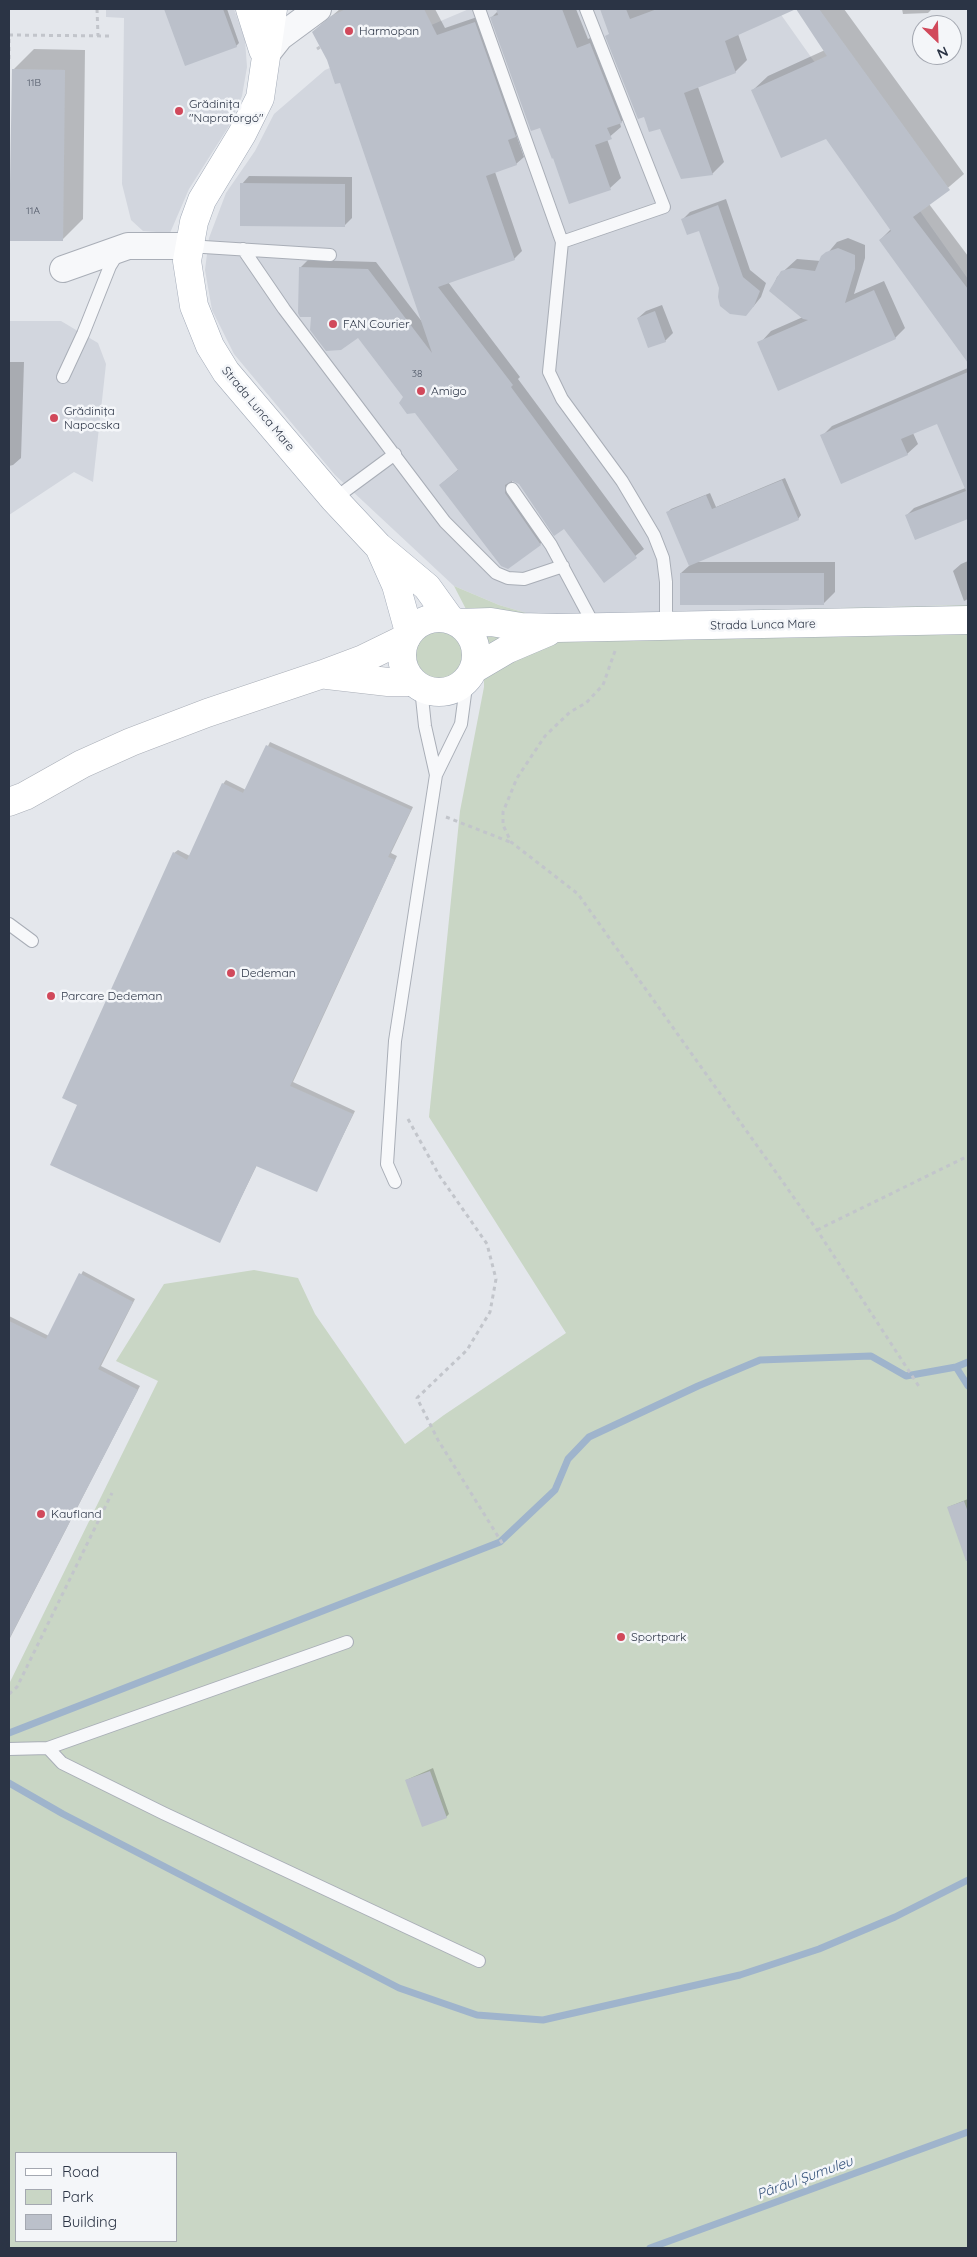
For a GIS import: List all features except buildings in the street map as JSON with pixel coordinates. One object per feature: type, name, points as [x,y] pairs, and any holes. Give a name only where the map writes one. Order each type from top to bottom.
[{"type":"main road","name":"Strada Lunca Mare","points":[[250,9],[265,56]]},
{"type":"main road","name":"Strada Lunca Mare","points":[[272,9],[265,56],[264,85],[260,98],[242,134],[202,200],[188,246],[186,261],[190,292],[210,346],[226,372],[334,499],[378,546],[427,587],[454,621],[491,622],[521,627],[606,628],[968,620]]},
{"type":"main road","name":"Strada Lunca Mare","points":[[378,546],[396,585],[408,635]]},
{"type":"main road","points":[[14,802],[82,764],[131,742],[207,713],[363,659],[408,635],[418,624],[428,620],[439,618],[454,621],[471,635],[475,643],[476,661],[470,674],[461,686],[444,692],[416,685],[323,674]]},
{"type":"main road","name":"Strada Lunca Mare","points":[[470,674],[508,648],[557,628]]},
{"type":"main road","points":[[408,635],[402,650],[402,663],[416,685]]},
{"type":"street","points":[[265,56],[280,37],[318,9]]},
{"type":"street","points":[[63,269],[128,246],[188,246]]},
{"type":"lane","points":[[479,9],[562,242],[549,372],[562,400],[622,481],[654,535],[664,566],[666,627]]},
{"type":"lane","points":[[562,242],[664,207],[586,9]]},
{"type":"lane","points":[[63,377],[83,334],[110,266],[116,255],[128,246]]},
{"type":"lane","points":[[188,246],[330,256]]},
{"type":"lane","points":[[243,249],[284,309],[445,522],[496,573],[508,578],[524,579],[563,566]]},
{"type":"lane","points":[[334,499],[395,454]]},
{"type":"lane","points":[[512,488],[606,628]]},
{"type":"lane","points":[[395,1182],[387,1164],[395,1041],[436,775],[461,724],[470,674]]},
{"type":"lane","points":[[416,685],[436,775]]},
{"type":"lane","points":[[9,924],[32,941]]},
{"type":"lane","points":[[9,1749],[48,1748],[347,1642]]},
{"type":"lane","points":[[48,1748],[62,1763],[163,1813],[479,1961]]},
{"type":"path","points":[[98,9],[98,36]]},
{"type":"path","points":[[9,59],[9,35],[112,36]]},
{"type":"path","points":[[511,842],[503,825],[503,812],[517,778],[545,736],[570,712],[586,703],[603,685],[611,666],[606,628]]},
{"type":"path","points":[[430,811],[511,842],[578,894],[817,1230],[920,1388]]},
{"type":"path","points":[[393,1093],[439,1175],[486,1244],[496,1279],[490,1312],[467,1350],[417,1398],[438,1440],[503,1545]]},
{"type":"path","points":[[817,1230],[968,1156]]},
{"type":"path","points":[[9,1694],[17,1687],[112,1494]]},
{"type":"shaded area","name":"Grădinița \"Napraforgó\"","points":[[106,9],[234,9],[245,40],[247,67],[242,96],[229,126],[189,189],[170,233],[143,231],[131,220],[122,184],[124,18],[106,17]]},
{"type":"shaded area","name":"Harmopan","points":[[469,9],[777,9],[968,279],[968,605],[533,615],[499,605],[454,586],[335,475],[234,354],[212,310],[205,270],[209,238],[226,193],[255,151],[274,114],[325,70]]},
{"type":"shaded area","name":"Grădiniţa Napocska","points":[[9,321],[61,321],[98,343],[106,364],[93,482],[74,472],[9,515]]},
{"type":"green space","points":[[454,586],[499,605],[533,615],[968,605],[968,2248],[9,2248],[9,1684],[158,1381],[116,1361],[164,1284],[254,1270],[298,1278],[315,1314],[405,1444],[444,1415],[566,1333],[429,1117],[460,811],[484,687],[484,644]]},
{"type":"green space","points":[[435,630],[445,630],[459,637],[466,651],[466,661],[459,675],[445,682],[435,682],[425,678],[418,671],[414,661],[414,651],[418,641],[425,634]]},
{"type":"waterway","points":[[9,1733],[500,1542],[555,1490],[568,1459],[589,1437],[698,1386],[760,1360],[871,1356],[906,1376],[956,1367],[968,1362]]},
{"type":"waterway","points":[[956,1367],[968,1386]]},
{"type":"waterway","points":[[9,1783],[63,1814],[399,1988],[477,2015],[543,2020],[740,1975],[819,1949],[895,1917],[968,1880]]},
{"type":"waterway","name":"Pârâul Șumuleu","points":[[650,2248],[968,2132]]},
{"type":"place","name":"Harmopan","points":[[349,31]]},
{"type":"place","name":"Grădinița \"Napraforgó\"","points":[[179,111]]},
{"type":"place","name":"FAN Courier","points":[[333,324]]},
{"type":"place","name":"Amigo","points":[[421,391]]},
{"type":"place","name":"Grădiniţa Napocska","points":[[54,418]]},
{"type":"place","name":"Dedeman","points":[[231,973]]},
{"type":"place","name":"Parcare Dedeman","points":[[51,996]]},
{"type":"place","name":"Kaufland","points":[[41,1514]]},
{"type":"place","name":"Sportpark","points":[[621,1637]]}]
